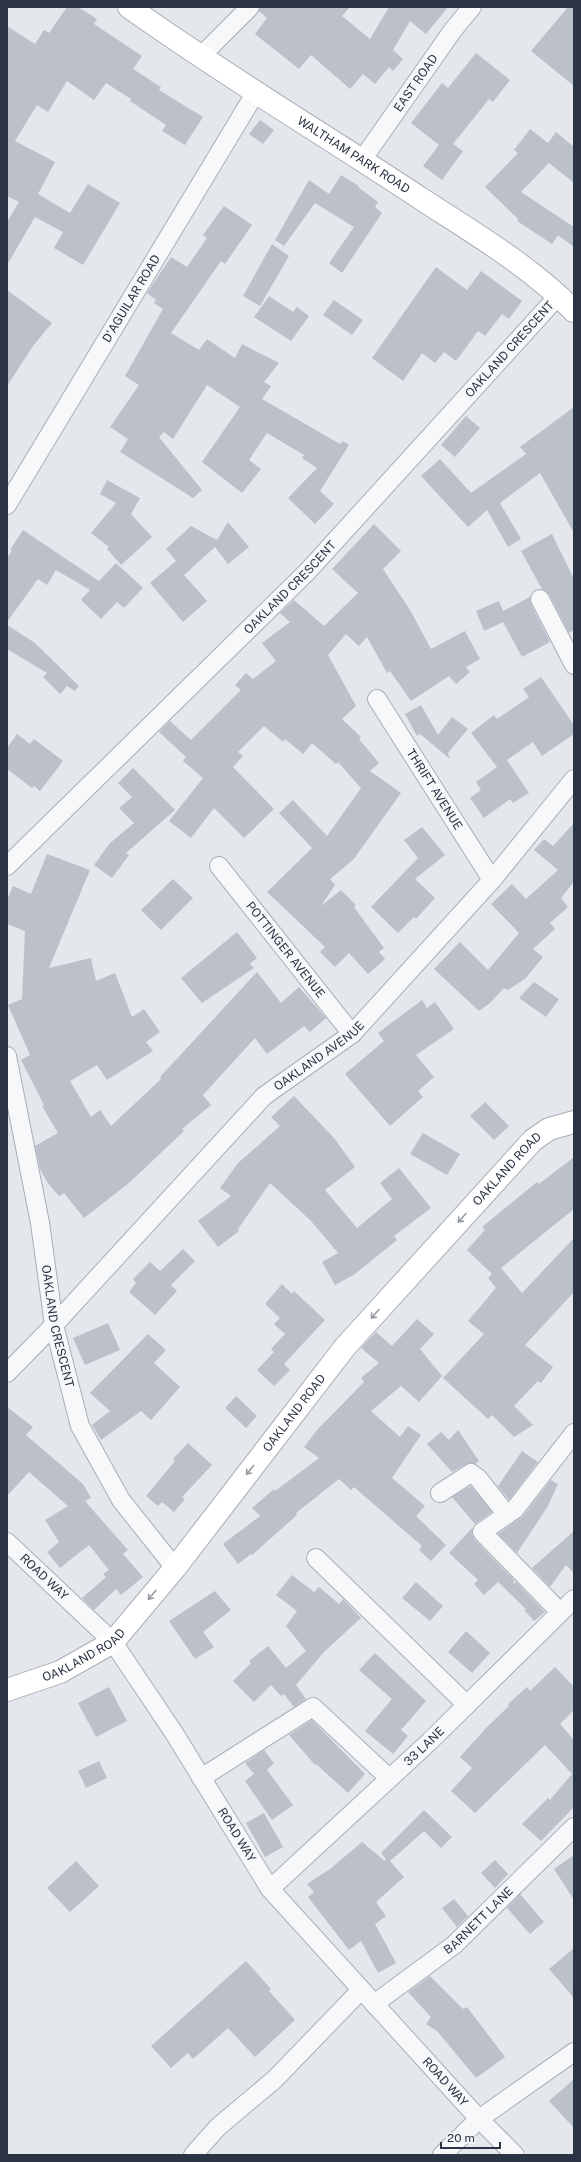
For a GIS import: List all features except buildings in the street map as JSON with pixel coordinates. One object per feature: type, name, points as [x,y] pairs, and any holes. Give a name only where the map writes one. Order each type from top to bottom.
[{"type":"street","name":"WALTHAM PARK ROAD","points":[[128,7],[200,57],[362,160],[534,274],[559,295],[574,311]]},
{"type":"street","points":[[200,57],[250,7]]},
{"type":"street","name":"EAST ROAD","points":[[362,160],[453,30],[472,7]]},
{"type":"street","name":"D'AGUILAR ROAD","points":[[7,505],[256,92]]},
{"type":"street","name":"OAKLAND CRESCENT","points":[[7,866],[307,572],[559,295]]},
{"type":"street","points":[[540,599],[574,665]]},
{"type":"street","name":"THRIFT AVENUE","points":[[377,699],[492,880]]},
{"type":"street","name":"OAKLAND AVENUE","points":[[10,1365],[54,1326],[264,1096],[352,1034],[492,880],[574,779]]},
{"type":"street","name":"POTTINGER AVENUE","points":[[219,866],[352,1034]]},
{"type":"street","name":"OAKLAND CRESCENT","points":[[7,1056],[40,1223],[54,1326],[80,1426],[121,1500],[175,1568]]},
{"type":"street","name":"OAKLAND ROAD","points":[[7,1690],[60,1672],[113,1642],[175,1568],[345,1347],[533,1140],[549,1129],[574,1122]]},
{"type":"street","points":[[560,1612],[482,1532],[515,1509],[574,1433]]},
{"type":"street","points":[[440,1493],[471,1473],[478,1478],[507,1515]]},
{"type":"street","name":"ROAD WAY","points":[[7,1542],[113,1642],[270,1888],[479,2119],[515,2155]]},
{"type":"street","points":[[316,1558],[467,1705]]},
{"type":"street","name":"33 LANE","points":[[270,1888],[467,1705],[574,1599]]},
{"type":"street","points":[[201,1778],[312,1707],[390,1778]]},
{"type":"street","name":"BARNETT LANE","points":[[374,2004],[454,1945],[574,1827]]},
{"type":"street","points":[[193,2155],[218,2127],[276,2079],[361,1990]]},
{"type":"street","points":[[442,2155],[479,2119],[574,2052]]}]
